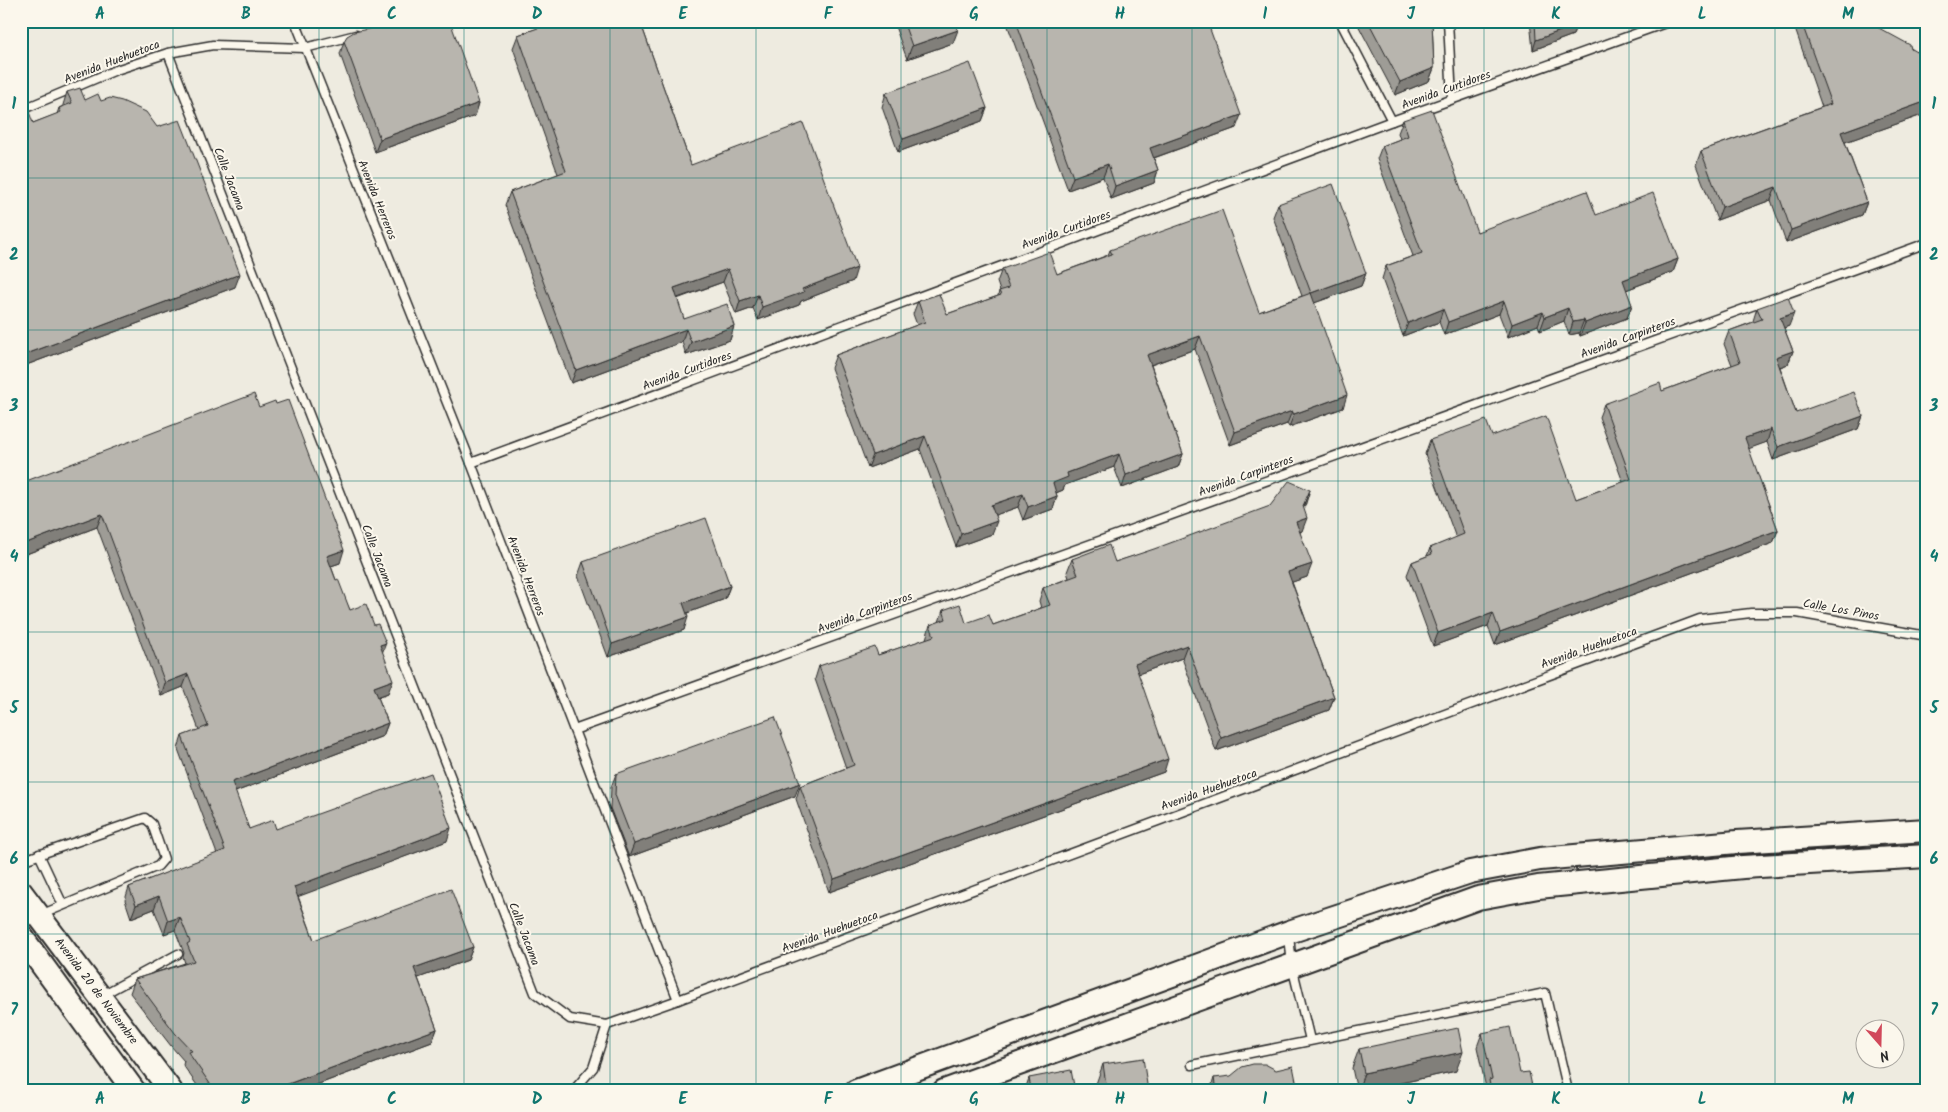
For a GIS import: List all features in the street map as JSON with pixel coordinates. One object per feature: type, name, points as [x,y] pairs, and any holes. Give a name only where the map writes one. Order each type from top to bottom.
[{"type":"main road","points":[[856,1091],[1289,932],[1470,872],[1540,859],[1737,842],[1927,830]]},
{"type":"main road","points":[[955,1089],[1478,898],[1538,887],[1742,867],[1927,856]]},
{"type":"main road","name":"Avenida 20 de Noviembre","points":[[21,892],[30,920],[100,996],[171,1091]]},
{"type":"main road","points":[[21,936],[134,1091]]},
{"type":"lane","name":"Avenida Herreros","points":[[294,21],[471,463],[678,1000]]},
{"type":"lane","points":[[1340,21],[1392,121]]},
{"type":"lane","points":[[1448,21],[1452,100]]},
{"type":"lane","name":"Avenida Curtidores","points":[[471,463],[1392,121],[1671,21]]},
{"type":"lane","name":"Avenida Huehuetoca","points":[[21,110],[116,70],[168,53],[213,45],[305,48],[368,32]]},
{"type":"lane","name":"Calle Jacama","points":[[168,53],[535,993],[570,1019],[607,1025]]},
{"type":"lane","name":"Avenida Carpinteros","points":[[574,730],[1927,242]]},
{"type":"lane","name":"Avenida Huehuetoca","points":[[678,1000],[1700,619],[1751,613]]},
{"type":"lane","name":"Calle Los Pinos","points":[[1751,613],[1797,613],[1927,636]]},
{"type":"lane","points":[[21,861],[140,818],[150,820],[164,854],[162,863],[63,904],[30,920]]},
{"type":"lane","points":[[39,854],[63,904]]},
{"type":"lane","points":[[1289,932],[1292,966],[1310,1040]]},
{"type":"lane","points":[[100,996],[178,954]]},
{"type":"lane","points":[[1192,1065],[1545,993],[1568,1091]]},
{"type":"lane","points":[[573,1091],[593,1068],[607,1025],[678,1000]]},
{"type":"building","points":[[405,21],[450,21],[479,103],[380,139],[344,41],[347,36],[354,32]]},
{"type":"building","points":[[555,21],[640,21],[691,165],[803,123],[857,268],[802,289],[804,292],[762,307],[758,295],[740,301],[728,269],[674,288],[684,319],[727,304],[734,326],[691,342],[686,329],[576,370],[510,192],[566,171],[518,35]]},
{"type":"building","points":[[903,21],[955,21],[958,30],[912,46]]},
{"type":"building","points":[[1016,21],[1207,21],[1241,115],[1150,148],[1158,170],[1115,186],[1108,164],[1073,177]]},
{"type":"building","points":[[1368,21],[1432,21],[1434,68],[1400,82]]},
{"type":"building","points":[[1535,21],[1576,21],[1576,25],[1536,40]]},
{"type":"building","points":[[1801,21],[1866,21],[1910,45],[1911,49],[1927,58],[1927,101],[1841,132],[1867,202],[1791,230],[1776,187],[1722,207],[1701,151],[1831,104]]},
{"type":"building","points":[[970,63],[987,108],[903,139],[886,93]]},
{"type":"building","points":[[80,88],[85,100],[98,94],[101,101],[110,98],[122,101],[146,112],[157,127],[180,120],[240,274],[21,356],[21,112],[28,109],[33,123],[61,112],[59,108],[72,103],[67,92]]},
{"type":"building","points":[[1432,110],[1477,232],[1587,191],[1596,215],[1653,193],[1678,259],[1623,280],[1632,305],[1585,323],[1584,320],[1573,322],[1568,308],[1545,317],[1543,312],[1512,324],[1504,301],[1448,322],[1443,309],[1408,323],[1386,266],[1422,253],[1382,146],[1408,136],[1403,120]]},
{"type":"building","points":[[1333,184],[1366,273],[1311,293],[1278,204]]},
{"type":"building","points":[[1222,210],[1259,312],[1311,293],[1347,395],[1294,414],[1292,411],[1235,432],[1200,336],[1147,355],[1183,454],[1126,475],[1119,454],[1067,473],[1068,477],[1053,483],[1057,496],[1028,507],[1023,494],[991,505],[997,521],[961,534],[925,436],[873,455],[836,355],[925,322],[918,301],[939,294],[947,314],[1001,295],[999,291],[1009,288],[1002,269],[1049,252],[1057,274],[1112,254],[1110,250]]},
{"type":"building","points":[[1788,297],[1794,313],[1780,318],[1793,351],[1776,357],[1796,413],[1854,392],[1863,416],[1778,447],[1771,429],[1745,438],[1778,530],[1500,632],[1493,613],[1438,633],[1412,562],[1432,554],[1430,548],[1464,534],[1430,440],[1486,420],[1492,436],[1546,416],[1576,499],[1631,479],[1604,404],[1660,383],[1662,391],[1740,362],[1729,331],[1762,319],[1757,308]]},
{"type":"building","points":[[254,394],[259,407],[275,401],[276,404],[288,400],[344,550],[327,556],[336,580],[338,579],[350,610],[366,604],[374,625],[378,624],[386,643],[380,645],[393,680],[374,687],[388,723],[232,782],[249,829],[273,820],[276,829],[431,773],[451,828],[294,887],[314,940],[451,889],[473,947],[414,968],[437,1029],[269,1091],[215,1091],[188,1052],[192,1051],[175,1033],[135,979],[194,961],[187,944],[190,942],[180,917],[168,921],[159,896],[136,905],[129,887],[225,850],[182,736],[208,726],[188,674],[165,683],[102,514],[21,545],[21,483]]},
{"type":"building","points":[[1289,481],[1310,490],[1303,506],[1307,518],[1296,522],[1312,564],[1288,572],[1334,697],[1221,738],[1187,645],[1135,664],[1168,759],[834,879],[800,786],[854,765],[819,666],[875,647],[878,655],[934,636],[930,625],[946,619],[943,610],[960,604],[966,623],[989,615],[993,625],[1050,605],[1043,588],[1078,575],[1072,559],[1109,545],[1115,562],[1154,549],[1270,506]]},
{"type":"building","points":[[706,518],[730,586],[683,603],[688,617],[612,644],[583,562]]},
{"type":"building","points":[[775,717],[800,783],[634,844],[615,795],[616,774]]},
{"type":"building","points":[[1510,1027],[1520,1073],[1529,1072],[1533,1091],[1491,1091],[1489,1080],[1492,1079],[1482,1033]]},
{"type":"building","points":[[1458,1028],[1463,1052],[1364,1073],[1359,1049]]},
{"type":"building","points":[[1143,1058],[1148,1091],[1107,1091],[1103,1064]]},
{"type":"building","points":[[1253,1064],[1265,1064],[1276,1070],[1293,1066],[1298,1091],[1216,1091],[1214,1078],[1231,1076],[1242,1067]]},
{"type":"building","points":[[1071,1070],[1075,1091],[1021,1091],[1031,1089],[1029,1078]]}]
